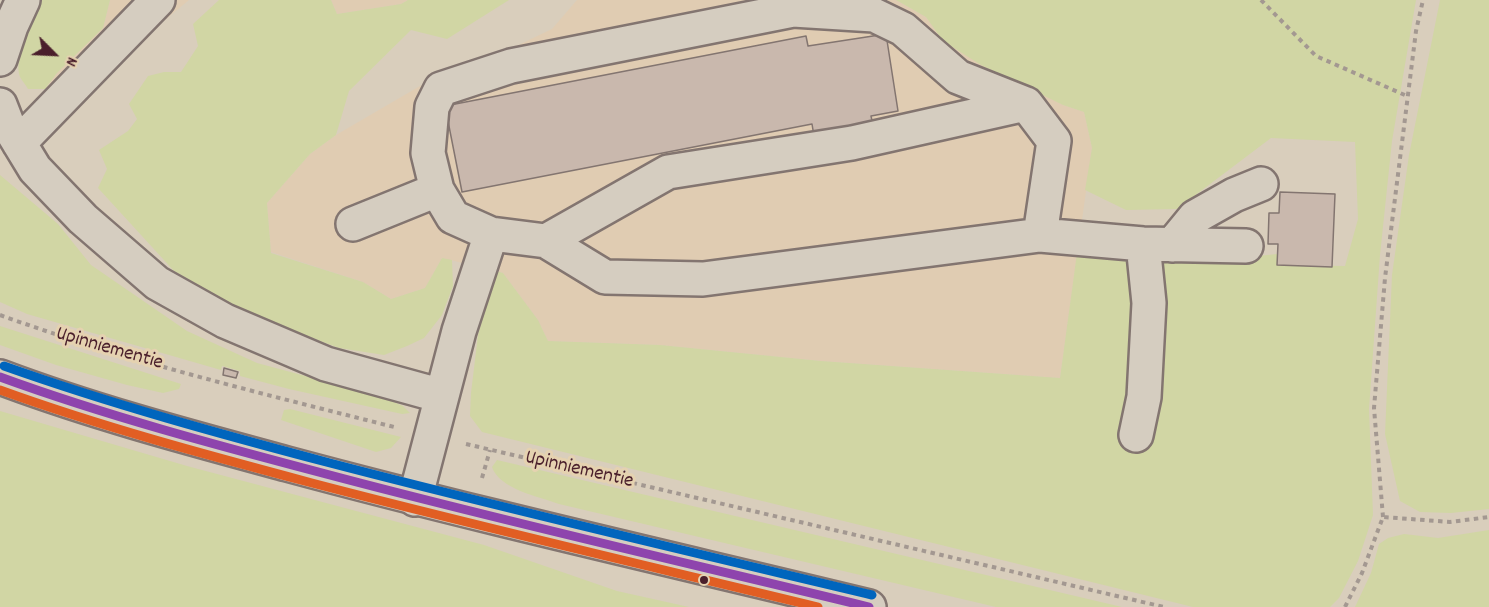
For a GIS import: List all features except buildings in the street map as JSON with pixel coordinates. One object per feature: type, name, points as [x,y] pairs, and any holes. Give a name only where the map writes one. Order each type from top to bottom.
[{"type":"main road","points":[[0,59],[23,0]]},
{"type":"main road","points":[[19,143],[158,0]]},
{"type":"main road","points":[[1040,236],[1054,141],[1026,104],[958,77],[903,29],[874,15],[793,10],[511,66],[441,89],[432,107],[428,153],[437,190],[453,217],[491,234],[546,241],[605,277],[703,279],[1040,236],[1158,244],[1246,246]]},
{"type":"main road","points":[[546,241],[668,172],[852,143],[1026,104]]},
{"type":"main road","points":[[0,105],[6,123],[35,169],[83,219],[157,283],[225,321],[327,364],[442,396]]},
{"type":"main road","points":[[1136,435],[1144,397],[1149,303],[1158,244],[1195,217],[1234,195],[1261,184]]},
{"type":"main road","points":[[353,224],[437,190]]},
{"type":"main road","points":[[416,499],[459,331],[491,234]]},
{"type":"main road","points":[[0,377],[32,389],[213,444],[416,499],[869,607]]},
{"type":"path","points":[[1262,0],[1316,56],[1407,96]]},
{"type":"path","points":[[1345,607],[1362,573],[1383,517],[1374,408],[1385,278],[1407,96],[1423,0]]},
{"type":"path","name":"Upinniementie","points":[[0,315],[49,333],[213,380],[433,436],[1164,607]]},
{"type":"path","points":[[1383,517],[1450,522],[1489,517]]},
{"type":"shaded area","points":[[110,0],[189,0],[136,44],[70,113],[45,89],[57,73],[103,28]]},
{"type":"shaded area","points":[[331,0],[408,0],[401,4],[337,14]]},
{"type":"shaded area","points":[[577,0],[896,0],[926,17],[943,41],[1063,105],[1084,112],[1092,148],[1060,378],[821,361],[660,345],[548,341],[538,320],[503,273],[442,258],[425,288],[391,299],[363,282],[271,252],[267,203],[310,154],[336,135],[420,86],[481,63],[552,29]]},
{"type":"green space","points":[[39,0],[110,0],[103,28],[57,73],[45,89],[28,89],[20,77],[19,60],[24,38]]},
{"type":"green space","points":[[219,0],[331,0],[337,14],[401,4],[408,0],[509,0],[447,39],[411,30],[349,91],[336,135],[310,154],[267,203],[271,253],[363,282],[391,299],[425,288],[442,258],[452,260],[453,286],[442,315],[424,338],[384,355],[339,348],[253,316],[174,271],[98,188],[107,169],[99,150],[128,131],[137,119],[129,104],[148,76],[164,72],[181,72],[198,46],[193,24]]},
{"type":"green space","points":[[896,0],[1416,0],[1392,141],[1380,255],[1369,409],[1373,515],[1358,561],[1339,598],[1330,607],[1193,607],[482,432],[470,416],[478,335],[495,271],[503,273],[538,320],[548,341],[660,345],[821,361],[1060,378],[1077,253],[1136,255],[1134,363],[1164,381],[1158,257],[1239,258],[1277,254],[1278,265],[1345,266],[1358,219],[1355,142],[1271,138],[1177,209],[1126,210],[1085,190],[1092,148],[1084,112],[1063,105],[981,65],[943,41],[926,17]]},
{"type":"green space","points":[[1440,0],[1489,0],[1489,509],[1451,513],[1420,512],[1400,501],[1385,434],[1392,275],[1409,155]]},
{"type":"green space","points":[[0,175],[58,224],[91,265],[187,331],[257,363],[380,396],[403,406],[410,413],[402,414],[240,376],[240,371],[222,366],[221,370],[27,314],[0,302]]},
{"type":"green space","points":[[0,326],[181,384],[179,389],[163,393],[56,365],[0,345]]},
{"type":"green space","points":[[290,409],[401,437],[391,448],[376,452],[281,420],[284,410]]},
{"type":"green space","points":[[0,411],[187,466],[484,545],[617,591],[689,607],[0,607]]},
{"type":"green space","points":[[497,460],[1122,607],[996,607],[559,504],[511,487],[496,475],[492,467]]},
{"type":"green space","points":[[1489,530],[1489,607],[1355,607],[1371,573],[1379,544],[1388,538],[1404,534],[1438,538]]},
{"type":"transit line","points":[[4,366],[166,418],[330,463],[872,595]]},
{"type":"transit line","points":[[0,377],[203,441],[394,492],[869,607]]},
{"type":"transit line","points":[[0,390],[116,428],[312,483],[818,607]]}]
